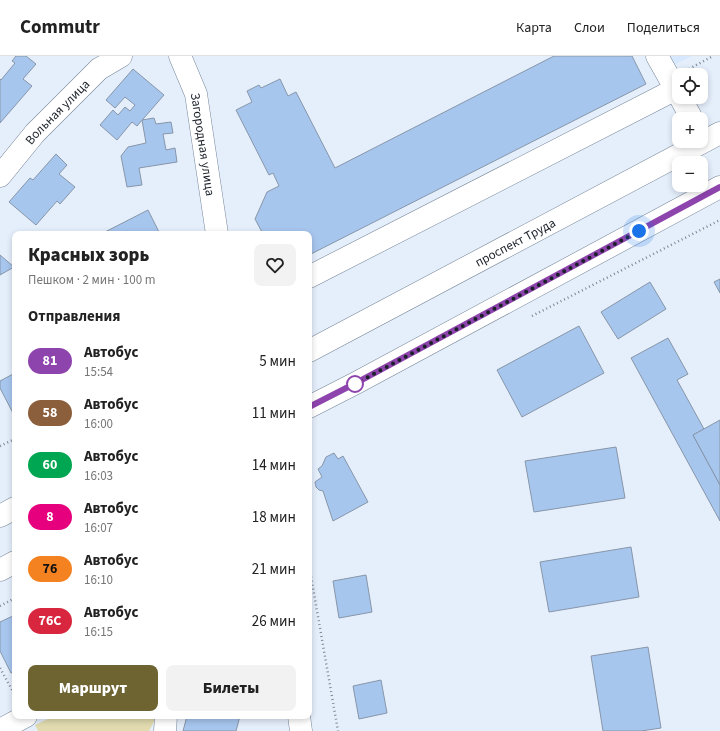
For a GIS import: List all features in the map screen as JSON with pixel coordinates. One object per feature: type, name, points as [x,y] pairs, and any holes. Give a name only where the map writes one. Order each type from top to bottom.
[{"type":"main road","name":"Вольная улица","points":[[0,176],[35,133],[99,69],[121,56]]},
{"type":"main road","name":"Загородная улица","points":[[180,56],[196,94],[217,231]]},
{"type":"main road","points":[[657,56],[672,78]]},
{"type":"main road","points":[[312,275],[672,92]]},
{"type":"main road","name":"проспект Труда","points":[[312,350],[686,148]]},
{"type":"main road","points":[[312,405],[720,187]]},
{"type":"main road","points":[[0,516],[12,510]]},
{"type":"main road","points":[[0,570],[12,564]]},
{"type":"main road","points":[[0,730],[20,719]]},
{"type":"main road","points":[[165,731],[166,719]]},
{"type":"main road","points":[[299,719],[301,731]]},
{"type":"path","points":[[701,68],[714,56]]},
{"type":"path","points":[[0,446],[12,440]]},
{"type":"path","points":[[312,582],[338,731]]},
{"type":"path","points":[[0,606],[12,600]]},
{"type":"path","points":[[0,668],[12,690]]},
{"type":"shaded area","points":[[670,56],[692,56],[674,65]]},
{"type":"shaded area","points":[[48,719],[155,719],[149,731],[38,731],[35,725]]},
{"type":"building","points":[[16,56],[26,56],[36,64],[23,79],[32,86],[0,123],[0,79],[1,80],[15,63],[12,61]]},
{"type":"building","points":[[554,56],[632,56],[646,84],[312,253],[312,231],[261,231],[255,219],[267,192],[279,186],[273,173],[269,175],[236,110],[252,102],[247,91],[259,85],[261,88],[280,79],[288,96],[296,92],[335,168]]},
{"type":"building","points":[[133,69],[164,95],[137,126],[132,122],[117,140],[100,125],[113,110],[118,115],[125,107],[130,111],[135,105],[125,97],[115,108],[106,100]]},
{"type":"building","points":[[154,118],[156,124],[171,122],[173,133],[163,134],[166,150],[175,148],[177,162],[139,168],[142,185],[127,187],[121,156],[128,147],[146,143],[142,120]]},
{"type":"building","points":[[56,154],[67,165],[59,174],[75,187],[60,204],[57,201],[36,225],[9,202],[30,178],[33,180]]},
{"type":"building","points":[[148,210],[158,231],[107,231]]},
{"type":"building","points":[[0,255],[12,265],[12,268],[0,275]]},
{"type":"building","points":[[720,279],[720,293],[714,282]]},
{"type":"building","points":[[650,282],[666,309],[618,339],[601,312]]},
{"type":"building","points":[[579,326],[604,373],[522,417],[497,370]]},
{"type":"building","points":[[668,338],[688,374],[677,380],[704,429],[693,435],[720,485],[720,521],[631,358]]},
{"type":"building","points":[[12,375],[12,411],[0,388],[0,381]]},
{"type":"building","points":[[720,420],[720,485],[693,435]]},
{"type":"building","points":[[616,447],[625,498],[534,512],[525,461]]},
{"type":"building","points":[[334,453],[338,459],[343,456],[368,502],[333,521],[323,491],[316,487],[315,482],[322,477],[318,469],[322,466],[326,457]]},
{"type":"building","points":[[631,547],[639,597],[549,612],[540,562]]},
{"type":"building","points":[[366,575],[372,612],[339,618],[333,581]]},
{"type":"building","points":[[12,616],[11,673],[0,651],[0,622]]},
{"type":"building","points":[[648,647],[661,728],[641,731],[603,731],[591,656]]},
{"type":"building","points":[[381,680],[387,713],[359,719],[353,686]]},
{"type":"building","points":[[186,719],[239,719],[236,731],[183,731]]},
{"type":"bus line","name":"81","points":[[312,405],[720,187]]},
{"type":"route","points":[[355,384],[639,231]]}]
